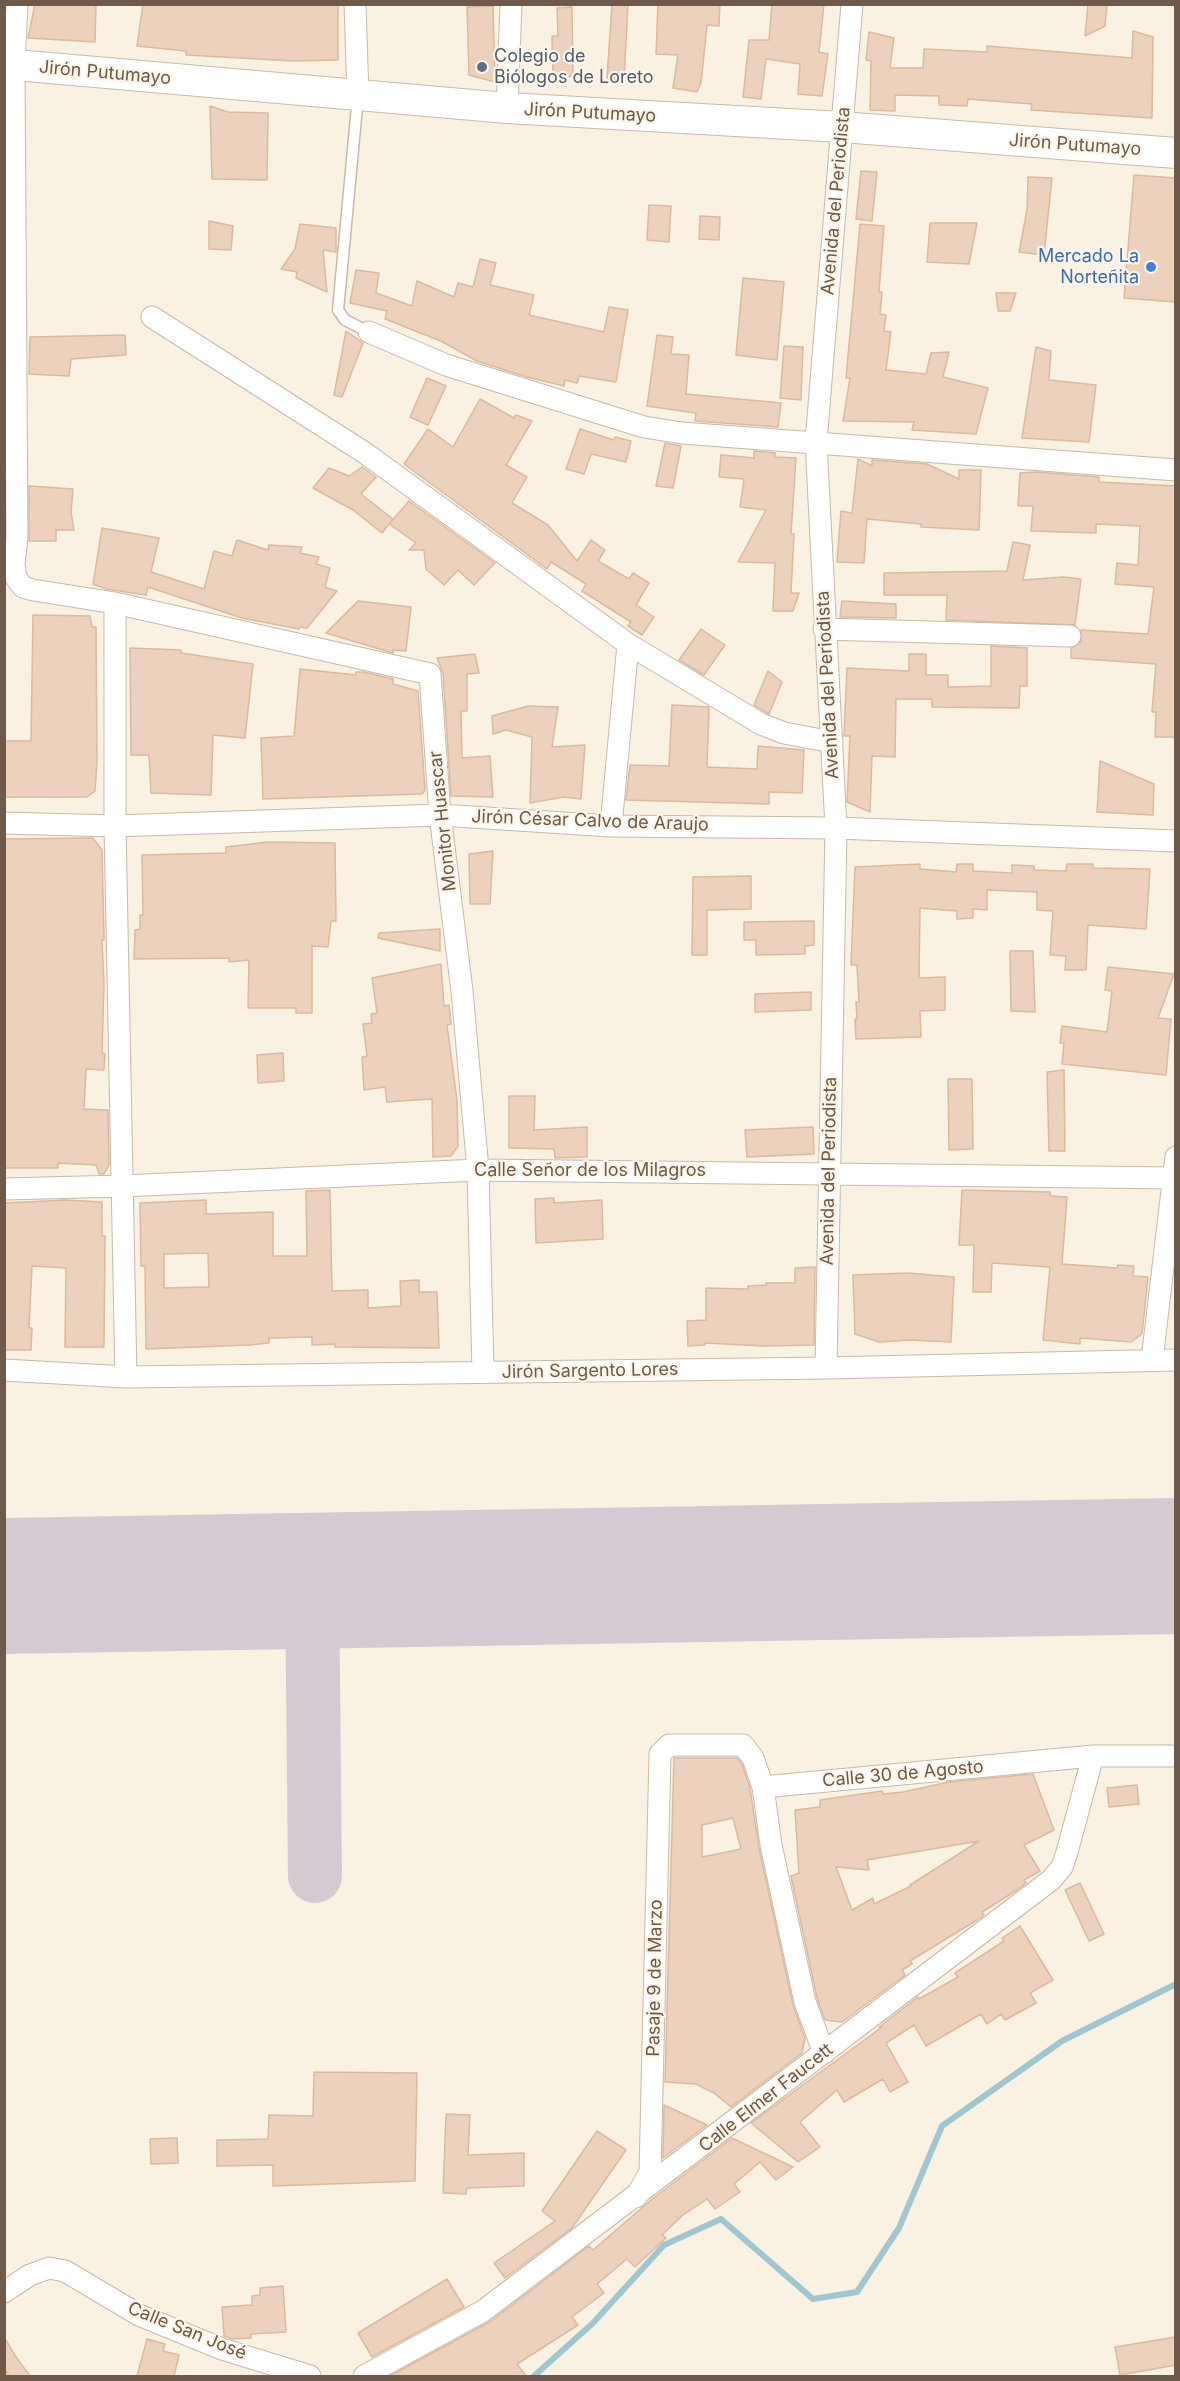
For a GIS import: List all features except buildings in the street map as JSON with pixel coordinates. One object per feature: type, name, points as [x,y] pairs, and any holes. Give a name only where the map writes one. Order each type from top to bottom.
[{"type":"street","points":[[11,538],[9,64],[17,4]]},
{"type":"street","points":[[355,4],[358,96]]},
{"type":"street","points":[[507,108],[511,4]]},
{"type":"street","name":"Avenida del Periodista","points":[[826,1368],[836,828],[816,442],[852,4]]},
{"type":"street","name":"Jirón Putumayo","points":[[9,64],[507,108],[842,127],[1176,153]]},
{"type":"street","points":[[152,317],[365,453],[628,644],[761,724],[784,733],[832,742]]},
{"type":"street","points":[[369,332],[446,365],[644,427],[682,433],[1176,470]]},
{"type":"street","name":"Monitor Huascar","points":[[11,538],[16,578],[24,587],[33,590],[115,603],[430,674],[440,815],[462,992],[478,1170],[483,1372]]},
{"type":"street","points":[[115,603],[115,825],[126,1377]]},
{"type":"street","points":[[824,629],[1070,636]]},
{"type":"street","points":[[611,826],[628,644]]},
{"type":"street","name":"Jirón César Calvo de Araujo","points":[[4,823],[115,825],[440,815],[611,826],[836,828],[1176,842]]},
{"type":"street","points":[[1152,1360],[1176,1157]]},
{"type":"street","name":"Calle Señor de los Milagros","points":[[4,1189],[478,1170],[828,1172],[1174,1178]]},
{"type":"street","name":"Jirón Sargento Lores","points":[[4,1370],[126,1377],[826,1368],[1176,1360]]},
{"type":"street","name":"Pasaje 9 de Marzo","points":[[636,2198],[650,2172],[660,1754],[669,1745],[743,1745],[753,1758],[763,1787]]},
{"type":"street","name":"Calle 30 de Agosto","points":[[763,1787],[1093,1756],[1176,1756]]},
{"type":"street","name":"Calle Elmer Faucett","points":[[364,2376],[483,2311],[636,2198],[1051,1880],[1062,1868],[1093,1756]]},
{"type":"street","points":[[763,1787],[771,1845],[805,2001],[824,2053]]},
{"type":"street","name":"Calle San José","points":[[4,2292],[30,2275],[49,2268],[65,2271],[139,2315],[222,2349],[310,2376]]},
{"type":"lane","points":[[358,96],[338,310],[345,320],[369,332]]},
{"type":"waterway","points":[[534,2376],[593,2323],[664,2245],[721,2219],[813,2299],[857,2292],[899,2228],[942,2126],[1062,2041],[1176,1984]]},
{"type":"taxiway","points":[[312,1581],[315,1876]]},
{"type":"runway","points":[[4,1586],[1176,1566]]},
{"type":"place","name":"Colegio de Biólogos de Loreto","points":[[482,67]]},
{"type":"place","name":"Mercado La Norteñita","points":[[1151,267]]}]
